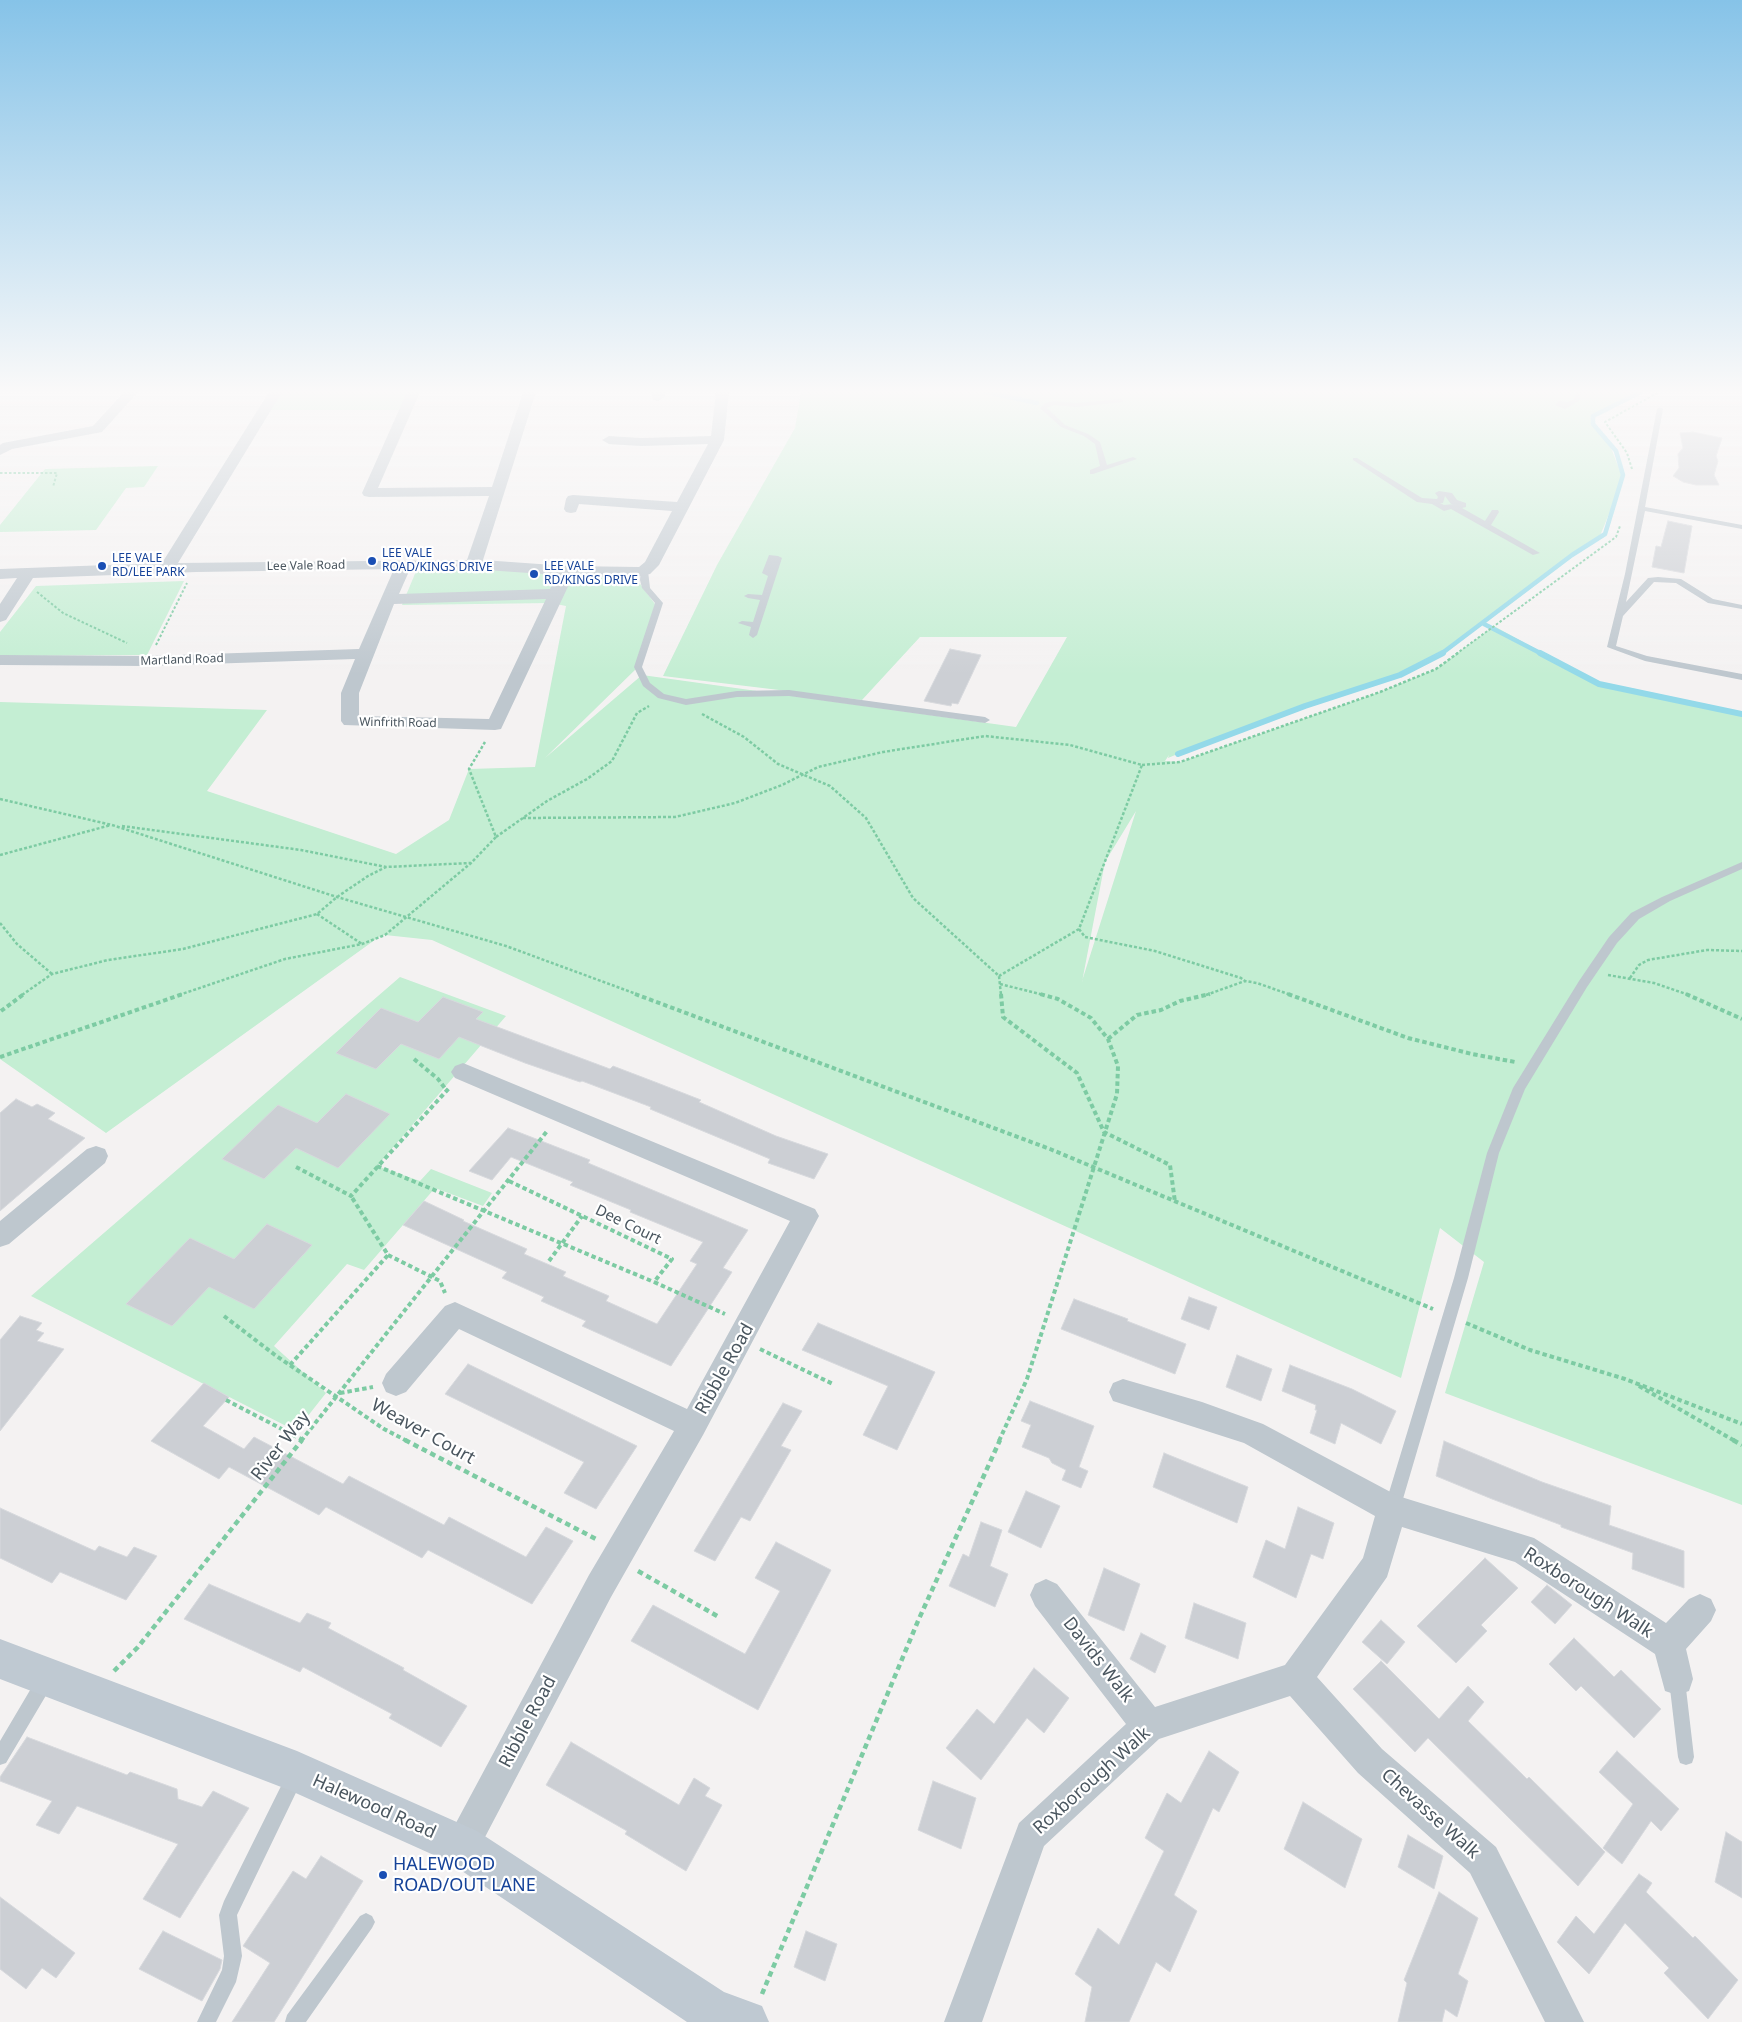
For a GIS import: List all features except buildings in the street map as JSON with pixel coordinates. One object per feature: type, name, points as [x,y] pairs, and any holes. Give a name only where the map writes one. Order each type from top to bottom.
[{"type":"street","points":[[167,568],[218,486]]},
{"type":"street","points":[[372,486],[369,493],[498,492]]},
{"type":"street","points":[[474,564],[500,486]]},
{"type":"street","points":[[644,571],[650,565],[693,486]]},
{"type":"street","points":[[573,499],[682,507]]},
{"type":"street","name":"Lee Vale Road","points":[[0,574],[196,567],[474,564],[567,571],[632,573],[644,571]]},
{"type":"street","name":"Winfrith Road","points":[[404,565],[364,654],[350,693],[350,722],[495,725]]},
{"type":"street","points":[[495,725],[567,571]]},
{"type":"street","points":[[0,618],[28,573]]},
{"type":"street","points":[[390,599],[556,594]]},
{"type":"street","name":"Martland Road","points":[[0,660],[147,661],[364,654]]},
{"type":"street","name":"Ribble Road","points":[[455,1081],[562,1113],[806,1216],[693,1426],[618,1555],[462,1846]]},
{"type":"street","points":[[0,1236],[96,1156]]},
{"type":"street","points":[[396,1383],[454,1314],[693,1426]]},
{"type":"street","name":"Roxborough Walk","points":[[1123,1392],[1202,1415],[1253,1433],[1392,1509],[1523,1549],[1669,1644],[1677,1679]]},
{"type":"street","points":[[1296,1678],[1376,1566],[1392,1509]]},
{"type":"street","name":"Davids Walk","points":[[1046,1595],[1149,1726]]},
{"type":"street","name":"Roxborough Walk","points":[[1669,1644],[1700,1610]]},
{"type":"street","name":"Halewood Road","points":[[0,1659],[297,1772],[462,1846],[731,2015]]},
{"type":"street","name":"Roxborough Walk","points":[[963,2022],[1031,1835],[1149,1726],[1296,1678]]},
{"type":"street","name":"Chevasse Walk","points":[[1296,1678],[1370,1761],[1483,1860],[1565,2022]]},
{"type":"lane","points":[[1398,486],[1420,500],[1434,502],[1444,509],[1447,506],[1463,505],[1454,502],[1449,495],[1439,493],[1442,499],[1434,502]]},
{"type":"lane","points":[[1645,486],[1629,574],[1611,647],[1627,654],[1742,677]]},
{"type":"lane","points":[[1454,507],[1536,553]]},
{"type":"lane","points":[[1641,508],[1742,528]]},
{"type":"lane","points":[[1486,526],[1495,512]]},
{"type":"lane","points":[[753,635],[765,598],[770,572],[758,567]]},
{"type":"lane","points":[[644,571],[646,588],[659,603],[638,667],[646,684],[665,697],[686,702],[737,694],[790,693],[985,720]]},
{"type":"lane","points":[[1618,616],[1651,580],[1658,579],[1678,581],[1711,601],[1742,607]]},
{"type":"lane","points":[[748,596],[765,598]]},
{"type":"lane","points":[[742,624],[756,625]]},
{"type":"lane","points":[[1392,1509],[1461,1278],[1493,1153],[1519,1088],[1612,940],[1635,916],[1666,899],[1742,864]]},
{"type":"lane","points":[[0,1757],[48,1676]]},
{"type":"lane","points":[[1677,1679],[1686,1757]]},
{"type":"lane","points":[[206,2022],[227,1982],[231,1970],[232,1956],[228,1926],[233,1901],[297,1772]]},
{"type":"lane","points":[[294,2022],[366,1922]]},
{"type":"path","points":[[522,818],[675,817],[734,803],[818,768],[883,752],[986,736],[1070,745],[1142,765],[1180,762],[1380,692],[1436,669],[1616,537],[1622,521]]},
{"type":"path","points":[[20,587],[33,588],[63,614],[129,644],[147,661],[196,567]]},
{"type":"path","points":[[0,1057],[285,959],[362,944],[385,935],[471,863],[496,837],[547,801],[587,779],[612,760],[637,713],[665,697],[744,737],[778,764],[830,786],[866,818],[913,898],[999,976],[1003,1017],[1077,1074],[1104,1132],[1170,1164],[1175,1202]]},
{"type":"path","points":[[495,725],[469,769],[496,837]]},
{"type":"path","points":[[999,976],[1079,930],[1142,765]]},
{"type":"path","points":[[0,799],[112,825],[337,896],[506,946],[1050,1149],[1378,1286]]},
{"type":"path","points":[[0,855],[112,825],[301,850],[386,867],[471,863]]},
{"type":"path","points":[[0,1015],[0,1010],[52,974],[108,960],[183,949],[317,914],[337,896],[386,867]]},
{"type":"path","points":[[317,914],[362,944]]},
{"type":"path","points":[[0,923],[17,944],[52,974]]},
{"type":"path","points":[[1079,930],[1085,937],[1103,942],[1148,949],[1241,978],[1245,982]]},
{"type":"path","points":[[1630,978],[1639,965],[1648,960],[1707,950],[1742,951]]},
{"type":"path","points":[[1591,972],[1630,978],[1683,993],[1742,1019]]},
{"type":"path","points":[[1108,1039],[1137,1015],[1161,1010],[1180,1001],[1205,996],[1245,982],[1257,983],[1408,1038],[1472,1054],[1534,1064]]},
{"type":"path","points":[[731,2015],[918,1621],[1027,1379],[1117,1094],[1118,1066],[1108,1039],[1090,1018],[1058,999],[1000,984]]},
{"type":"path","points":[[414,1059],[438,1079],[455,1081]]},
{"type":"path","points":[[351,1196],[455,1081]]},
{"type":"path","name":"River Way","points":[[93,1693],[138,1647],[337,1395],[510,1181],[562,1113]]},
{"type":"path","points":[[296,1166],[351,1196],[388,1255],[440,1281],[454,1314]]},
{"type":"path","points":[[377,1166],[654,1282],[833,1384]]},
{"type":"path","name":"Dee Court","points":[[510,1181],[672,1259],[654,1282]]},
{"type":"path","points":[[549,1261],[582,1216]]},
{"type":"path","points":[[290,1365],[388,1255]]},
{"type":"path","name":"Weaver Court","points":[[224,1316],[290,1365],[337,1395],[384,1429],[618,1555],[719,1617]]},
{"type":"path","points":[[1530,1350],[1625,1379],[1742,1424]]},
{"type":"path","points":[[1625,1379],[1742,1445]]},
{"type":"path","points":[[337,1395],[396,1383]]},
{"type":"path","points":[[226,1400],[303,1440]]},
{"type":"green space","points":[[31,486],[144,486],[126,488],[96,530],[0,532],[0,525]]},
{"type":"green space","points":[[762,486],[1620,486],[1600,536],[1484,624],[1454,642],[1436,658],[1400,675],[1223,735],[1168,758],[1169,755],[1165,761],[1180,762],[1380,692],[1436,669],[1494,626],[1599,684],[1742,714],[1742,1505],[1445,1393],[1484,1262],[1440,1228],[1401,1378],[432,940],[385,935],[379,937],[106,1133],[0,1059],[0,702],[267,710],[207,791],[396,854],[449,820],[469,769],[535,767],[566,606],[551,603],[402,605],[419,564],[632,573],[655,604],[638,667],[545,758],[642,675],[1016,727],[1067,637],[920,637],[862,700],[663,676],[717,565]],"holes":[[[1136,811],[1082,979],[1105,862]]]},
{"type":"green space","points":[[184,581],[147,655],[0,656],[0,632],[36,586]]},
{"type":"green space","points":[[400,977],[506,1016],[377,1166],[420,1181],[431,1169],[492,1193],[483,1206],[435,1188],[364,1270],[347,1264],[274,1346],[326,1393],[296,1431],[31,1296]]},
{"type":"waterway","points":[[1441,654],[1572,555],[1605,534],[1620,486]]},
{"type":"waterway","points":[[1484,624],[1542,654]]},
{"type":"waterway","points":[[1178,754],[1305,706],[1400,675],[1443,653]]},
{"type":"waterway","points":[[1540,653],[1599,684],[1742,714]]},
{"type":"place","name":"LEE VALE ROAD/KINGS DRIVE","points":[[372,561]]},
{"type":"place","name":"LEE VALE RD/LEE PARK","points":[[102,566]]},
{"type":"place","name":"LEE VALE RD/KINGS DRIVE","points":[[534,574]]},
{"type":"place","name":"HALEWOOD ROAD/OUT LANE","points":[[383,1875]]}]
